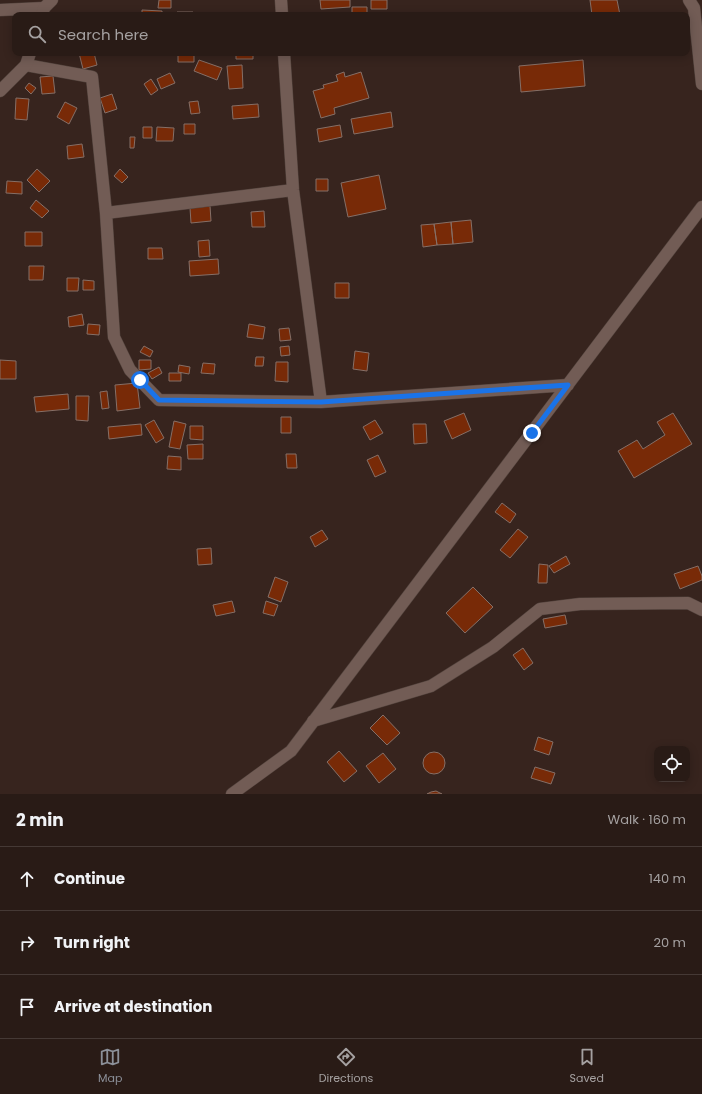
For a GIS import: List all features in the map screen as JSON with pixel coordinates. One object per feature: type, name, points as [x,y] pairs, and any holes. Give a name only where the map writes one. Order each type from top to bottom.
[{"type":"street","points":[[281,0],[282,12]]},
{"type":"street","points":[[691,4],[702,19]]},
{"type":"street","points":[[691,4],[702,84]]},
{"type":"street","points":[[0,10],[46,8]]},
{"type":"street","points":[[284,56],[293,190],[321,402]]},
{"type":"street","points":[[0,91],[28,59],[92,77],[106,213],[114,336],[130,370],[159,400],[321,402],[568,385]]},
{"type":"street","points":[[106,213],[293,190]]},
{"type":"street","points":[[232,794],[291,751],[702,207]]},
{"type":"street","points":[[313,721],[431,686],[493,648],[540,609],[580,604],[688,603],[702,610]]},
{"type":"building","points":[[159,0],[171,0],[171,8],[158,8]]},
{"type":"building","points":[[320,0],[350,0],[350,7],[321,9]]},
{"type":"building","points":[[371,0],[387,0],[387,9],[371,9]]},
{"type":"building","points":[[590,0],[617,0],[619,12],[592,12]]},
{"type":"building","points":[[352,7],[367,7],[367,12],[352,12]]},
{"type":"building","points":[[142,10],[162,11],[162,12],[142,12]]},
{"type":"building","points":[[80,56],[95,56],[97,65],[83,69]]},
{"type":"building","points":[[178,56],[194,56],[194,62],[178,62]]},
{"type":"building","points":[[236,56],[253,56],[253,59],[236,59]]},
{"type":"building","points":[[199,60],[222,68],[217,80],[194,71]]},
{"type":"building","points":[[583,60],[585,86],[521,92],[519,66]]},
{"type":"building","points":[[242,65],[243,88],[229,89],[227,66]]},
{"type":"building","points":[[344,72],[345,77],[361,72],[369,98],[334,108],[335,114],[321,118],[313,91],[324,88],[323,85],[338,81],[336,75]]},
{"type":"building","points":[[170,73],[175,83],[161,89],[157,79]]},
{"type":"building","points":[[53,76],[55,93],[42,94],[40,77]]},
{"type":"building","points":[[151,79],[158,90],[151,95],[144,84]]},
{"type":"building","points":[[29,83],[36,88],[31,94],[25,88]]},
{"type":"building","points":[[112,94],[117,109],[105,113],[100,98]]},
{"type":"building","points":[[16,98],[29,99],[27,120],[15,119]]},
{"type":"building","points":[[198,101],[200,113],[191,114],[189,102]]},
{"type":"building","points":[[65,102],[77,108],[69,124],[57,117]]},
{"type":"building","points":[[258,104],[259,117],[233,119],[232,106]]},
{"type":"building","points":[[391,112],[393,127],[354,134],[351,119]]},
{"type":"building","points":[[184,124],[195,124],[195,134],[184,134]]},
{"type":"building","points":[[340,125],[342,137],[319,142],[317,129]]},
{"type":"building","points":[[143,127],[152,127],[152,138],[143,138]]},
{"type":"building","points":[[157,127],[174,128],[173,141],[156,141]]},
{"type":"building","points":[[130,137],[135,137],[134,148],[130,148]]},
{"type":"building","points":[[82,144],[84,157],[68,159],[67,146]]},
{"type":"building","points":[[37,169],[50,181],[39,192],[27,180]]},
{"type":"building","points":[[120,169],[128,177],[122,183],[114,176]]},
{"type":"building","points":[[379,175],[386,209],[348,217],[341,183]]},
{"type":"building","points":[[316,179],[328,179],[328,191],[316,191]]},
{"type":"building","points":[[7,181],[22,182],[22,194],[6,193]]},
{"type":"building","points":[[36,200],[49,211],[42,218],[30,208]]},
{"type":"building","points":[[210,206],[211,221],[191,223],[190,208]]},
{"type":"building","points":[[264,211],[265,227],[252,227],[251,212]]},
{"type":"building","points":[[471,220],[473,242],[453,244],[451,222]]},
{"type":"building","points":[[451,222],[453,244],[437,245],[434,224]]},
{"type":"building","points":[[434,224],[437,245],[423,247],[421,225]]},
{"type":"building","points":[[25,232],[42,232],[42,246],[25,246]]},
{"type":"building","points":[[209,240],[210,256],[199,257],[198,241]]},
{"type":"building","points":[[148,248],[162,248],[163,259],[148,259]]},
{"type":"building","points":[[218,259],[219,274],[190,276],[189,261]]},
{"type":"building","points":[[29,266],[44,266],[43,280],[29,280]]},
{"type":"building","points":[[67,278],[79,278],[78,291],[67,291]]},
{"type":"building","points":[[83,280],[94,281],[94,290],[83,290]]},
{"type":"building","points":[[335,283],[349,283],[349,298],[335,298]]},
{"type":"building","points":[[82,314],[84,325],[69,327],[68,317]]},
{"type":"building","points":[[88,324],[100,325],[99,335],[87,334]]},
{"type":"building","points":[[249,324],[265,327],[263,339],[247,337]]},
{"type":"building","points":[[289,328],[291,340],[280,341],[279,329]]},
{"type":"building","points":[[144,346],[153,351],[150,357],[140,352]]},
{"type":"building","points":[[289,346],[290,355],[281,356],[280,347]]},
{"type":"building","points":[[355,351],[369,353],[367,371],[353,369]]},
{"type":"building","points":[[256,357],[264,357],[263,366],[255,366]]},
{"type":"building","points":[[0,360],[16,361],[16,379],[0,379]]},
{"type":"building","points":[[139,360],[151,360],[151,369],[139,370]]},
{"type":"building","points":[[276,362],[288,362],[288,382],[275,381]]},
{"type":"building","points":[[203,363],[215,364],[214,374],[201,373]]},
{"type":"building","points":[[179,365],[190,367],[189,374],[178,372]]},
{"type":"building","points":[[159,367],[162,373],[152,379],[148,373]]},
{"type":"building","points":[[169,373],[181,373],[181,381],[169,381]]},
{"type":"building","points":[[137,383],[140,408],[117,411],[115,385]]},
{"type":"building","points":[[107,391],[109,408],[102,409],[100,392]]},
{"type":"building","points":[[68,394],[69,409],[36,412],[34,397]]},
{"type":"building","points":[[76,396],[89,396],[88,421],[76,420]]},
{"type":"building","points":[[464,413],[471,430],[452,439],[444,421]]},
{"type":"building","points":[[673,413],[692,444],[634,478],[618,451],[637,440],[643,449],[665,435],[657,422]]},
{"type":"building","points":[[281,417],[291,417],[291,433],[281,433]]},
{"type":"building","points":[[154,420],[164,438],[156,443],[145,425]]},
{"type":"building","points":[[375,420],[383,433],[370,440],[363,427]]},
{"type":"building","points":[[174,421],[186,424],[180,449],[169,447]]},
{"type":"building","points":[[141,424],[142,435],[109,439],[108,427]]},
{"type":"building","points":[[413,424],[426,424],[427,443],[414,444]]},
{"type":"building","points":[[190,426],[203,426],[203,440],[190,439]]},
{"type":"building","points":[[203,444],[203,459],[188,459],[187,445]]},
{"type":"building","points":[[286,454],[296,454],[297,468],[287,468]]},
{"type":"building","points":[[378,455],[386,472],[375,477],[367,460]]},
{"type":"building","points":[[168,456],[181,457],[181,470],[167,469]]},
{"type":"building","points":[[502,503],[516,514],[510,523],[495,512]]},
{"type":"building","points":[[518,529],[528,537],[510,558],[500,550]]},
{"type":"building","points":[[322,530],[328,539],[315,547],[310,537]]},
{"type":"building","points":[[211,548],[212,564],[198,565],[197,549]]},
{"type":"building","points":[[566,556],[570,564],[554,573],[549,566]]},
{"type":"building","points":[[539,564],[548,565],[547,583],[538,583]]},
{"type":"building","points":[[698,566],[702,580],[680,589],[674,574]]},
{"type":"building","points":[[275,577],[288,582],[281,602],[268,597]]},
{"type":"building","points":[[473,587],[493,607],[465,633],[446,613]]},
{"type":"building","points":[[232,601],[235,612],[216,616],[213,605]]},
{"type":"building","points":[[266,601],[278,605],[274,616],[263,613]]},
{"type":"building","points":[[565,615],[567,624],[545,628],[543,619]]},
{"type":"building","points":[[523,648],[533,663],[524,670],[513,655]]},
{"type":"building","points":[[383,715],[400,733],[387,745],[370,728]]},
{"type":"building","points":[[538,737],[553,742],[549,755],[534,750]]},
{"type":"building","points":[[339,751],[357,771],[344,782],[327,762]]},
{"type":"building","points":[[430,752],[438,752],[445,759],[445,767],[438,774],[430,774],[423,767],[423,759]]},
{"type":"building","points":[[383,753],[396,769],[379,783],[366,766]]},
{"type":"building","points":[[535,767],[555,773],[551,784],[531,778]]},
{"type":"building","points":[[436,791],[442,794],[427,794],[431,792]]},
{"type":"route","points":[[140,380],[159,400],[321,402],[568,385],[532,433]]}]
